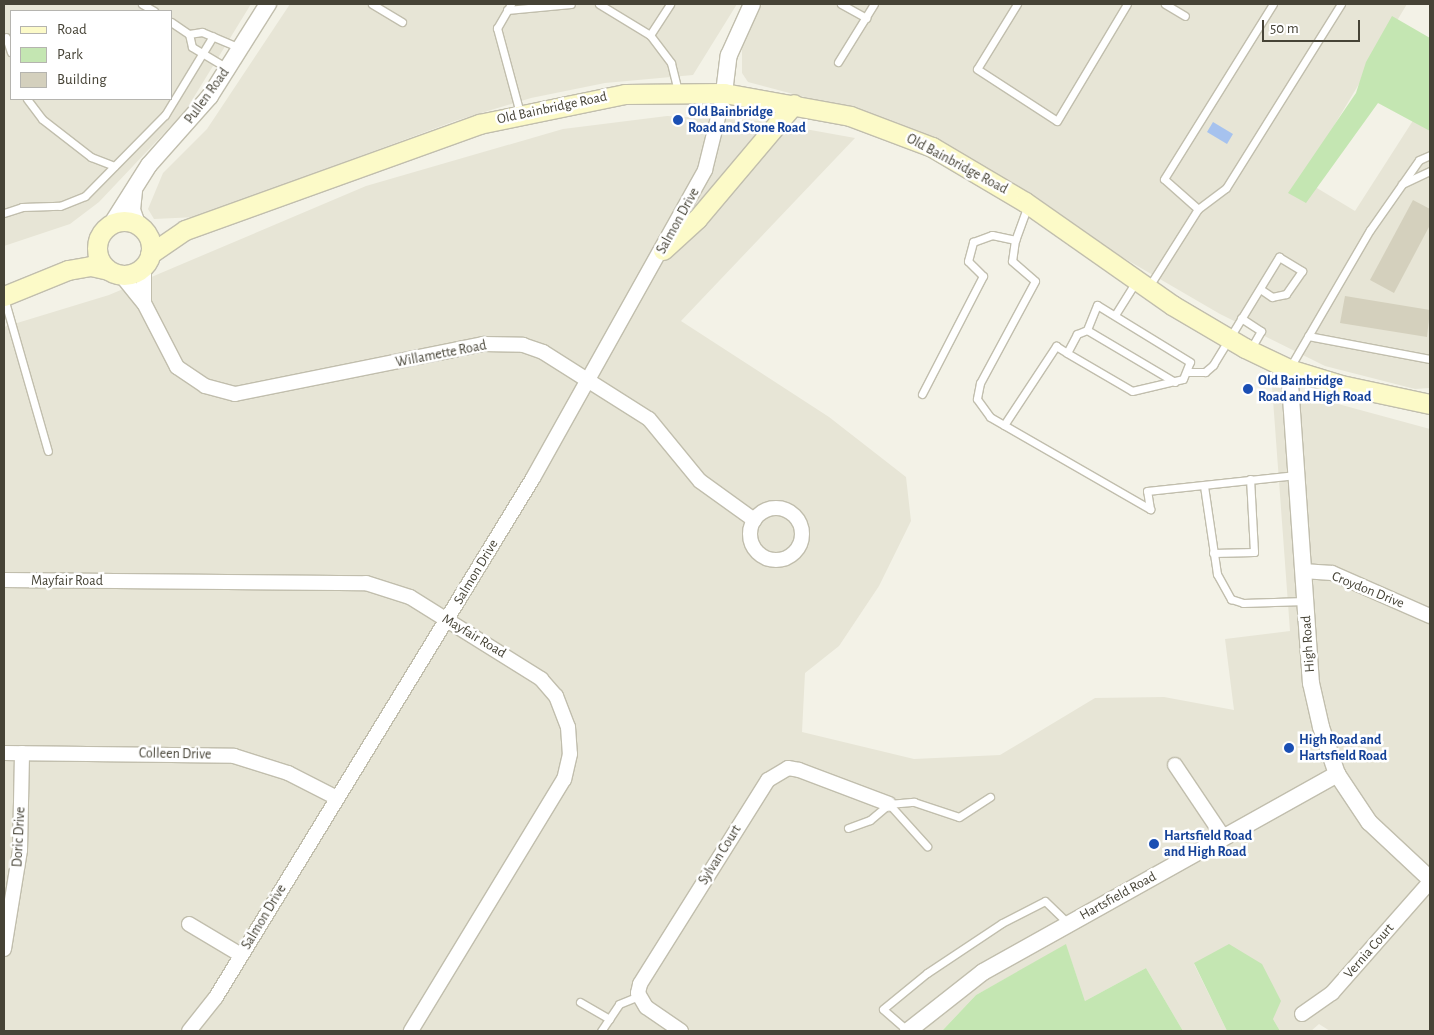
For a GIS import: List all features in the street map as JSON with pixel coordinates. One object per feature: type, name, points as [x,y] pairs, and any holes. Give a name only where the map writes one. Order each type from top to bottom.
[{"type":"main road","name":"Old Bainbridge Road","points":[[114,272],[147,260],[186,230],[427,141],[520,113],[592,98],[678,91],[724,93],[794,104],[893,130],[976,171],[1029,204],[1142,284],[1228,340],[1289,369],[1376,395],[1430,404]]},
{"type":"main road","points":[[662,250],[697,218],[794,104]]},
{"type":"main road","name":"Old Bainbridge Road","points":[[111,225],[186,230]]},
{"type":"main road","points":[[68,270],[98,247],[111,225]]},
{"type":"main road","points":[[140,227],[147,260]]},
{"type":"main road","points":[[98,247],[114,272]]},
{"type":"main road","points":[[4,297],[68,270],[91,266],[114,272]]},
{"type":"street","name":"Pullen Road","points":[[111,225],[137,181],[197,114],[268,4]]},
{"type":"street","points":[[724,93],[729,55],[752,4]]},
{"type":"street","name":"Salmon Drive","points":[[189,1031],[241,956],[446,620],[589,379],[706,170],[724,93]]},
{"type":"street","points":[[137,181],[132,198],[140,227]]},
{"type":"street","name":"Willamette Road","points":[[144,303],[147,260]]},
{"type":"street","name":"Willamette Road","points":[[114,272],[144,303],[177,367],[206,386],[235,394],[507,343],[543,352],[589,379],[649,420],[700,481],[754,520]]},
{"type":"street","name":"High Road","points":[[1289,369],[1311,683],[1337,774],[1369,822],[1430,880]]},
{"type":"street","name":"Croydon Drive","points":[[1303,571],[1332,573],[1430,616]]},
{"type":"street","name":"Mayfair Road","points":[[4,580],[366,584],[410,597],[541,678],[563,709],[570,754],[560,788],[411,1031]]},
{"type":"street","name":"Colleen Drive","points":[[4,753],[234,756],[288,773],[337,798]]},
{"type":"street","name":"Doric Drive","points":[[4,949],[20,850],[22,753]]},
{"type":"street","points":[[1175,765],[1224,838]]},
{"type":"street","name":"Sylvan Court","points":[[639,996],[640,984],[751,805],[778,772],[799,770],[889,804]]},
{"type":"street","name":"Hartsfield Road","points":[[908,1031],[983,972],[1337,774]]},
{"type":"street","name":"Vernia Court","points":[[1302,1014],[1332,993],[1430,880]]},
{"type":"street","points":[[189,924],[241,956]]},
{"type":"street","points":[[639,996],[646,1007],[681,1031]]},
{"type":"lane","points":[[372,4],[402,22]]},
{"type":"lane","points":[[520,113],[496,28],[509,7],[571,4]]},
{"type":"lane","points":[[600,4],[650,35],[670,63],[678,91]]},
{"type":"lane","points":[[650,35],[670,4]]},
{"type":"lane","points":[[841,4],[866,18]]},
{"type":"lane","points":[[838,62],[874,4]]},
{"type":"lane","points":[[1018,4],[977,69],[1057,120],[1127,4]]},
{"type":"lane","points":[[1165,4],[1185,16]]},
{"type":"lane","points":[[1198,209],[1164,179],[1273,4]]},
{"type":"lane","points":[[1115,315],[1142,284],[1198,209],[1226,188],[1341,4]]},
{"type":"lane","points":[[172,23],[189,34],[212,36],[240,48]]},
{"type":"lane","points":[[189,34],[192,47],[228,68]]},
{"type":"lane","points":[[4,213],[22,207],[60,206],[85,196],[165,114],[212,36]]},
{"type":"lane","points":[[6,37],[10,49]]},
{"type":"lane","points":[[28,100],[42,119],[91,157],[114,166]]},
{"type":"lane","points":[[1289,369],[1402,184],[1419,160],[1430,156]]},
{"type":"lane","points":[[1402,184],[1430,171]]},
{"type":"lane","points":[[1029,204],[1014,240],[1012,261],[1035,281],[980,383],[977,399],[981,409],[1004,425],[1150,509],[1147,491],[1204,486],[1250,479],[1296,476]]},
{"type":"lane","points":[[922,394],[983,276],[968,261],[973,242],[992,235],[1014,240]]},
{"type":"lane","points":[[1004,425],[1056,346],[1132,391],[1175,382],[1188,372],[1205,372],[1228,340],[1279,258],[1302,271],[1286,294],[1272,297],[1260,289]]},
{"type":"lane","points":[[4,297],[48,451]]},
{"type":"lane","points":[[1067,353],[1077,334],[1087,330],[1097,305],[1185,356],[1188,372]]},
{"type":"lane","points":[[1242,318],[1261,330],[1250,350]]},
{"type":"lane","points":[[1087,330],[1175,382]]},
{"type":"lane","points":[[1308,336],[1430,359]]},
{"type":"lane","points":[[1213,553],[1254,552],[1250,479]]},
{"type":"lane","points":[[1204,486],[1213,553],[1222,590],[1230,599],[1243,603],[1305,601]]},
{"type":"lane","points":[[848,828],[870,820],[889,804],[914,802],[959,817],[990,797]]},
{"type":"lane","points":[[889,804],[927,846]]},
{"type":"lane","points":[[908,1031],[883,1009],[927,973],[1002,923],[1045,901],[1068,923]]},
{"type":"lane","points":[[601,1031],[619,1004],[639,996]]},
{"type":"lane","points":[[580,1002],[609,1019]]},
{"type":"shaded area","points":[[4,4],[251,4],[186,110],[99,202],[70,224],[4,246]]},
{"type":"shaded area","points":[[290,4],[737,4],[693,75],[605,83],[531,98],[455,121],[196,217],[154,219],[148,209],[163,173],[207,129]]},
{"type":"shaded area","points":[[762,4],[1407,4],[1302,179],[1355,211],[1430,94],[1430,388],[1415,389],[1325,366],[1220,314],[1067,225],[846,108],[748,82],[742,73],[742,45]]},
{"type":"shaded area","points":[[667,116],[761,121],[855,138],[681,321],[829,417],[906,477],[911,521],[879,586],[839,646],[805,673],[802,732],[914,759],[1000,755],[1095,698],[1164,697],[1234,710],[1225,639],[1290,631],[1272,386],[1430,429],[1430,1031],[1330,1031],[1319,1024],[1311,1031],[1280,1031],[1273,1019],[1194,964],[1227,1031],[1183,1031],[1146,968],[1085,1001],[1066,945],[976,995],[942,1031],[4,1031],[4,327],[109,295],[366,186],[563,129]]},
{"type":"green space","points":[[1392,16],[1430,38],[1430,131],[1378,103],[1306,203],[1288,193],[1356,93],[1366,62]]},
{"type":"green space","points":[[1066,944],[1085,1001],[1146,968],[1183,1031],[942,1031],[976,995]]},
{"type":"green space","points":[[1229,944],[1262,964],[1281,1001],[1273,1019],[1280,1031],[1227,1031],[1194,963]]},
{"type":"water","points":[[1213,122],[1233,134],[1227,144],[1207,132]]},
{"type":"building","points":[[1413,200],[1430,209],[1430,225],[1394,293],[1370,280]]},
{"type":"building","points":[[1345,296],[1430,310],[1427,337],[1340,323]]},
{"type":"place","name":"Old Bainbridge Road and Stone Road","points":[[678,120]]},
{"type":"place","name":"Old Bainbridge Road and High Road","points":[[1248,389]]},
{"type":"place","name":"High Road and Hartsfield Road","points":[[1289,748]]},
{"type":"place","name":"Hartsfield Road and High Road","points":[[1154,844]]}]
